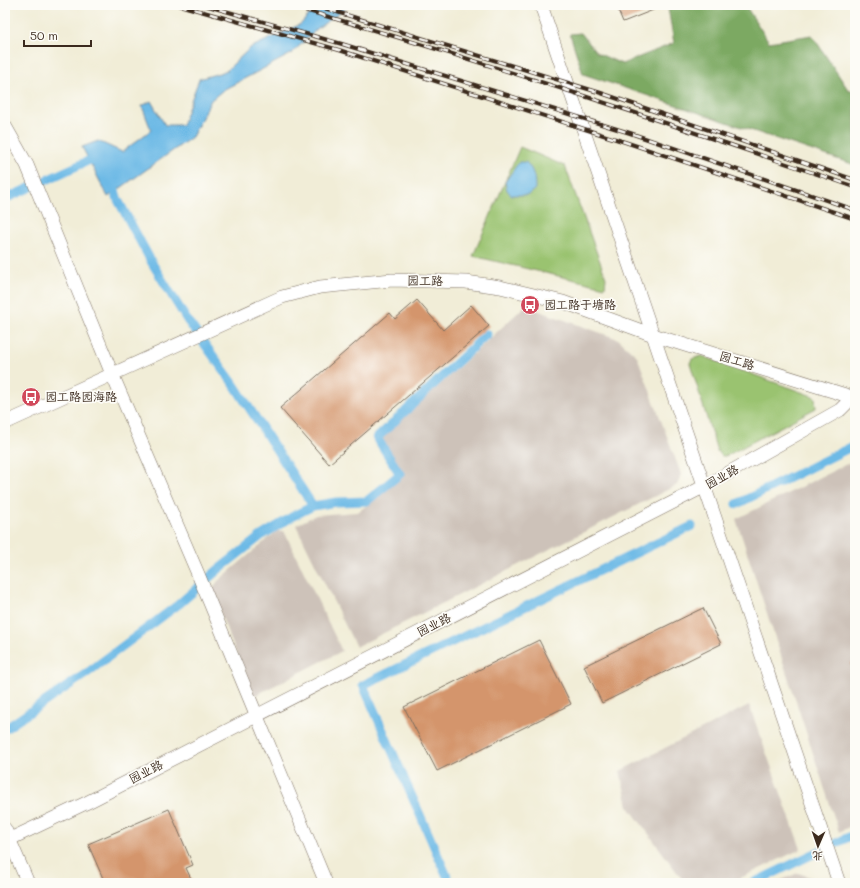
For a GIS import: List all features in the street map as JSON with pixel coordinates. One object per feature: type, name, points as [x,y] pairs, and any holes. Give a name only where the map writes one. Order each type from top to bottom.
[{"type":"street","points":[[541,5],[839,883]]},
{"type":"street","points":[[5,126],[27,165],[112,374],[209,600],[255,716],[326,883]]},
{"type":"street","name":"园工路","points":[[5,423],[282,297],[320,287],[392,280],[466,282],[500,287],[563,302],[654,335],[852,397]]},
{"type":"street","name":"园业路","points":[[7,834],[88,802],[705,486],[840,410],[852,397]]},
{"type":"street","points":[[7,834],[28,883]]},
{"type":"shaded area","points":[[525,306],[618,339],[637,356],[681,474],[677,485],[356,647],[296,525],[316,515],[358,512],[403,477],[382,438]]},
{"type":"shaded area","points":[[855,460],[855,824],[839,832],[736,519]]},
{"type":"shaded area","points":[[277,531],[284,531],[342,651],[254,696],[211,591],[218,581]]},
{"type":"shaded area","points":[[749,705],[801,849],[730,883],[685,883],[628,806],[620,771]]},
{"type":"shaded area","points":[[798,873],[810,877],[812,883],[775,883]]},
{"type":"green space","points":[[676,5],[745,5],[769,42],[812,35],[849,91],[855,90],[855,165],[583,74],[570,34],[581,33],[597,53],[622,64],[674,43],[668,8]]},
{"type":"green space","points":[[520,147],[565,166],[606,278],[605,287],[473,256]]},
{"type":"green space","points":[[702,356],[815,397],[816,408],[726,456],[722,456],[717,451],[690,363],[692,359]]},
{"type":"water","points":[[317,5],[350,5],[318,28],[291,54],[223,90],[211,100],[192,137],[108,197],[82,147],[98,141],[122,152],[151,130],[142,106],[151,101],[165,125],[182,125],[199,79],[226,71],[250,48],[301,24]]},
{"type":"water","points":[[519,162],[526,162],[534,174],[535,189],[528,195],[511,195],[507,190],[505,182]]},
{"type":"building","points":[[616,5],[666,5],[623,22]]},
{"type":"building","points":[[417,300],[443,330],[471,305],[489,326],[329,464],[280,408],[390,313],[395,319]]},
{"type":"building","points":[[703,608],[721,644],[602,703],[584,666]]},
{"type":"building","points":[[539,640],[571,704],[437,771],[404,707]]},
{"type":"building","points":[[855,661],[855,671],[851,663]]},
{"type":"building","points":[[169,809],[193,865],[186,868],[193,883],[105,883],[88,844]]},
{"type":"waterway","points":[[5,199],[90,160],[101,163]]},
{"type":"waterway","points":[[114,181],[114,188],[118,200],[152,263],[187,320],[233,383],[313,506]]},
{"type":"waterway","points":[[5,729],[87,673],[179,604],[219,569],[261,536],[313,506],[336,502],[367,501],[400,474],[377,438],[487,334]]},
{"type":"waterway","points":[[737,504],[855,445]]},
{"type":"waterway","points":[[450,883],[363,685],[692,526]]},
{"type":"waterway","points":[[753,883],[855,834]]},
{"type":"railway","points":[[179,5],[339,50],[625,142],[855,219]]},
{"type":"railway","points":[[204,5],[342,44],[630,133],[855,210]]},
{"type":"railway","points":[[287,5],[502,69],[855,187]]},
{"type":"railway","points":[[314,5],[601,93],[855,180]]},
{"type":"place","name":"园工路于塘路","points":[[530,305]]},
{"type":"place","name":"园工路园海路","points":[[31,397]]}]
